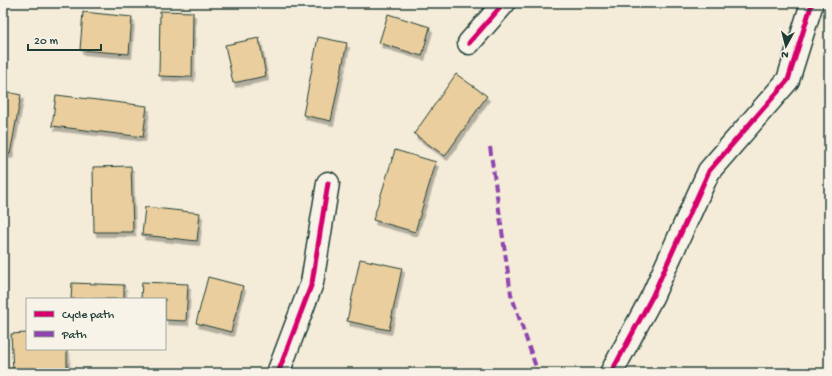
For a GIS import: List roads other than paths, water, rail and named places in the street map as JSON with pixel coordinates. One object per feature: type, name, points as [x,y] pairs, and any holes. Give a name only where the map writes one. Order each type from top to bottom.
[{"type":"street","points":[[469,43],[504,3]]},
{"type":"street","points":[[611,373],[652,297],[709,171],[788,80],[812,3]]},
{"type":"street","points":[[278,373],[312,283],[328,183]]}]
